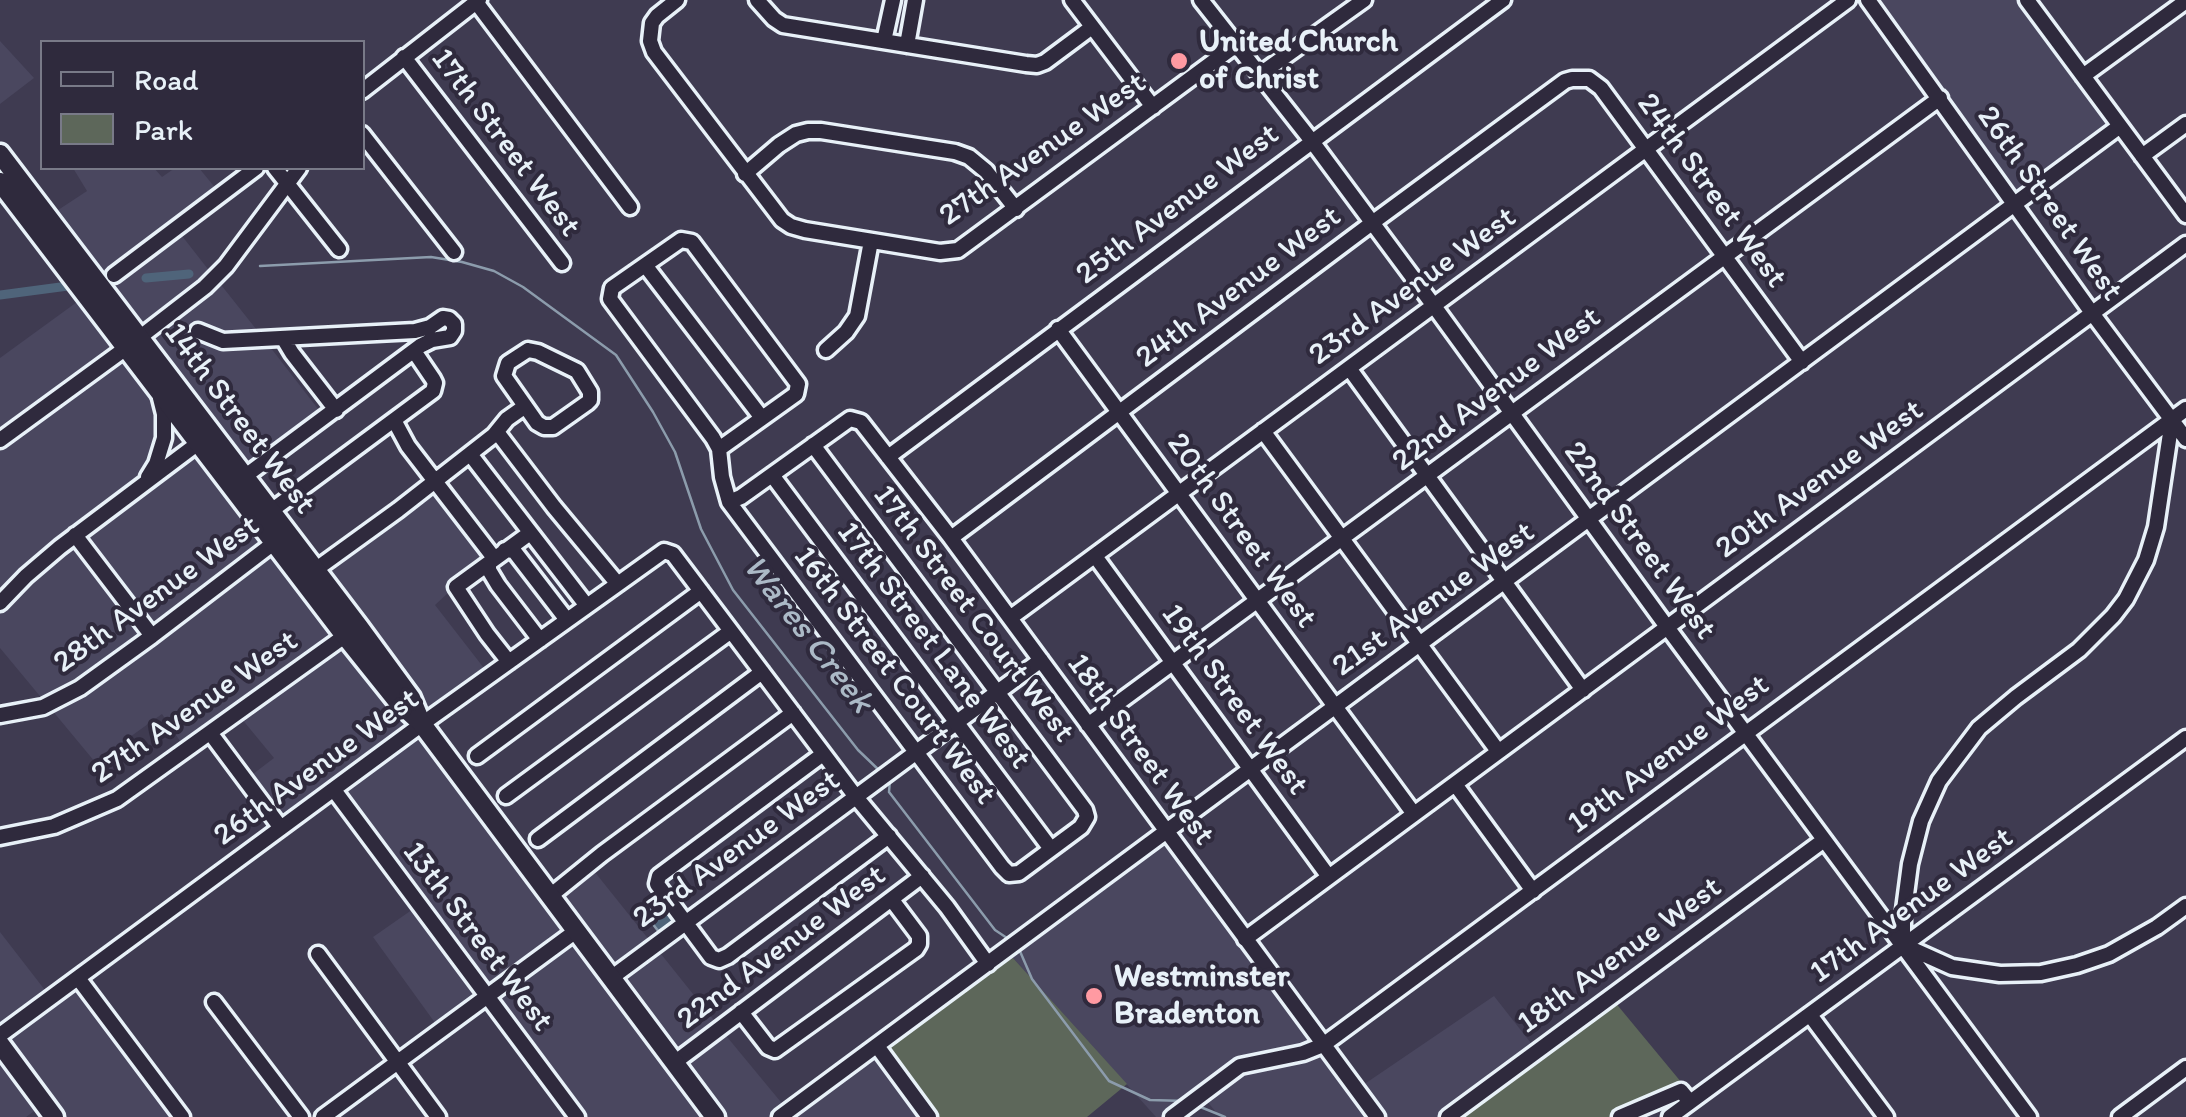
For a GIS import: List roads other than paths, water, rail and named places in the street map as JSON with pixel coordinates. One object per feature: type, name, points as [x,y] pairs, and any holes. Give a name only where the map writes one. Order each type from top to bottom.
[{"type":"main road","name":"14th Street West","points":[[0,154],[133,343],[352,631],[411,698],[422,724],[715,1117]]},
{"type":"main road","name":"14th Street West","points":[[0,182],[133,343],[156,387],[205,438]]},
{"type":"main road","name":"14th Street West","points":[[238,482],[271,511],[281,538],[316,570],[352,631]]},
{"type":"main road","points":[[0,1044],[46,1114]]},
{"type":"street","points":[[677,0],[657,16],[650,30],[654,52],[773,210],[791,226],[871,241],[857,316],[826,350]]},
{"type":"street","points":[[757,0],[774,20],[784,24],[1037,65],[1092,27]]},
{"type":"street","points":[[884,41],[893,0]]},
{"type":"street","points":[[908,45],[915,0]]},
{"type":"street","points":[[1072,0],[1152,107]]},
{"type":"street","name":"22nd Street West","points":[[1201,0],[1311,140],[2029,1117]]},
{"type":"street","points":[[1259,75],[1364,0]]},
{"type":"street","name":"25th Avenue West","points":[[888,457],[1503,0]]},
{"type":"street","name":"23rd Avenue West","points":[[1010,618],[1848,0]]},
{"type":"street","name":"26th Street West","points":[[1868,0],[2186,440]]},
{"type":"street","points":[[2028,0],[2186,215]]},
{"type":"street","points":[[2083,76],[2186,0]]},
{"type":"street","points":[[365,88],[478,1],[630,207]]},
{"type":"street","name":"27th Avenue West","points":[[871,241],[940,252],[958,250],[1236,46]]},
{"type":"street","name":"17th Street West","points":[[404,57],[562,264]]},
{"type":"street","name":"24th Street West","points":[[1562,84],[1581,78],[1596,83],[1802,362]]},
{"type":"street","name":"24th Avenue West","points":[[951,538],[1562,84]]},
{"type":"street","name":"22nd Avenue West","points":[[1088,726],[1940,98]]},
{"type":"street","points":[[2142,156],[2186,124]]},
{"type":"street","name":"21st Avenue West","points":[[780,1117],[2120,126]]},
{"type":"street","points":[[745,174],[796,134],[821,131],[969,157],[986,171],[1016,209]]},
{"type":"street","points":[[365,138],[454,252]]},
{"type":"street","points":[[114,275],[253,170]]},
{"type":"street","points":[[278,170],[339,248]]},
{"type":"street","points":[[0,440],[205,286],[226,266],[298,170]]},
{"type":"street","points":[[719,449],[796,394],[797,382],[692,242],[681,240],[612,288],[609,296],[707,428],[719,449],[729,502],[813,446]]},
{"type":"street","name":"20th Avenue West","points":[[1245,938],[2186,244]]},
{"type":"street","points":[[645,265],[762,418]]},
{"type":"street","name":"20th Street West","points":[[1058,329],[1414,814]]},
{"type":"street","points":[[198,330],[223,341],[420,341]]},
{"type":"street","points":[[283,338],[336,410]]},
{"type":"street","points":[[238,482],[336,410],[420,341]]},
{"type":"street","points":[[271,511],[433,391],[433,379],[420,341]]},
{"type":"street","points":[[528,350],[577,371],[590,392],[587,403],[553,427],[541,425],[524,407],[504,371],[512,359],[528,350]]},
{"type":"street","points":[[1349,368],[1583,690]]},
{"type":"street","points":[[144,484],[156,464],[164,438],[164,414],[156,387]]},
{"type":"street","points":[[316,570],[470,454],[524,407]]},
{"type":"street","name":"19th Avenue West","points":[[1176,1114],[1240,1066],[1323,1045],[2186,410]]},
{"type":"street","points":[[394,420],[434,481],[496,557]]},
{"type":"street","name":"18th Street West","points":[[813,446],[850,420],[861,422],[951,538],[1377,1117]]},
{"type":"street","points":[[2172,420],[2156,527],[2146,560],[2126,598],[2079,650],[1979,728],[1934,791],[1921,820],[1910,864],[1902,945],[1952,968],[2000,974],[2041,973],[2077,966],[2120,949],[2186,906]]},
{"type":"street","points":[[1263,431],[1498,751]]},
{"type":"street","points":[[497,432],[618,583]]},
{"type":"street","points":[[0,603],[74,536],[205,438]]},
{"type":"street","name":"17th Street Court West","points":[[813,446],[1085,810],[1087,817],[1081,826],[1051,850]]},
{"type":"street","points":[[470,454],[586,606]]},
{"type":"street","name":"17th Street Lane West","points":[[772,476],[1051,850]]},
{"type":"street","name":"16th Street Court West","points":[[729,502],[1009,874],[1019,873],[1051,850]]},
{"type":"street","points":[[509,662],[456,587],[530,533]]},
{"type":"street","points":[[74,536],[152,636]]},
{"type":"street","name":"28th Avenue West","points":[[0,715],[32,710],[61,699],[281,538]]},
{"type":"street","points":[[540,640],[489,570],[496,557],[514,551],[567,620]]},
{"type":"street","name":"26th Avenue West","points":[[0,1035],[660,552],[669,552],[701,591]]},
{"type":"street","name":"19th Street West","points":[[1095,556],[1328,877]]},
{"type":"street","points":[[477,756],[701,591],[988,964]]},
{"type":"street","name":"27th Avenue West","points":[[0,837],[54,826],[97,810],[131,791],[352,631]]},
{"type":"street","points":[[506,796],[731,631]]},
{"type":"street","name":"23rd Avenue West","points":[[611,978],[1041,660]]},
{"type":"street","points":[[538,838],[762,672]]},
{"type":"street","points":[[550,896],[792,713]]},
{"type":"street","points":[[211,734],[281,828]]},
{"type":"street","name":"17th Avenue West","points":[[1670,1117],[2186,738]]},
{"type":"street","points":[[823,754],[657,880],[711,956],[719,960],[743,946],[889,836]]},
{"type":"street","points":[[1455,784],[1532,891]]},
{"type":"street","name":"13th Street West","points":[[334,790],[577,1117]]},
{"type":"street","name":"18th Avenue West","points":[[1448,1117],[1824,840]]},
{"type":"street","name":"22nd Avenue West","points":[[674,1063],[922,876]]},
{"type":"street","points":[[741,1012],[768,1047],[775,1050],[916,949],[920,940],[892,900]]},
{"type":"street","points":[[323,1117],[576,931]]},
{"type":"street","points":[[318,954],[438,1117]]},
{"type":"street","points":[[78,978],[182,1117]]},
{"type":"street","points":[[214,1002],[301,1117]]},
{"type":"street","points":[[1810,1015],[1886,1117]]},
{"type":"street","points":[[877,1046],[929,1117]]},
{"type":"street","points":[[2120,1117],[2186,1068]]},
{"type":"street","points":[[1620,1117],[1680,1091],[1690,1102]]},
{"type":"water","points":[[659,903],[673,921],[659,932],[645,914]]},
{"type":"waterway","name":"Wares Creek","points":[[260,266],[431,257],[462,262],[494,271],[523,287],[616,355],[675,452],[701,529],[733,590],[858,750],[882,773]]},
{"type":"waterway","points":[[146,278],[189,274]]},
{"type":"waterway","points":[[0,295],[68,286]]},
{"type":"waterway","name":"Wares Creek","points":[[888,778],[889,792],[995,930],[1010,940]]},
{"type":"waterway","name":"Wares Creek","points":[[1019,949],[1032,979],[1109,1081],[1150,1100],[1186,1101]]},
{"type":"waterway","name":"Wares Creek","points":[[1198,1106],[1225,1117]]},
{"type":"place","name":"United Church of Christ","points":[[1179,61]]},
{"type":"place","name":"Westminster Bradenton","points":[[1094,996]]}]
